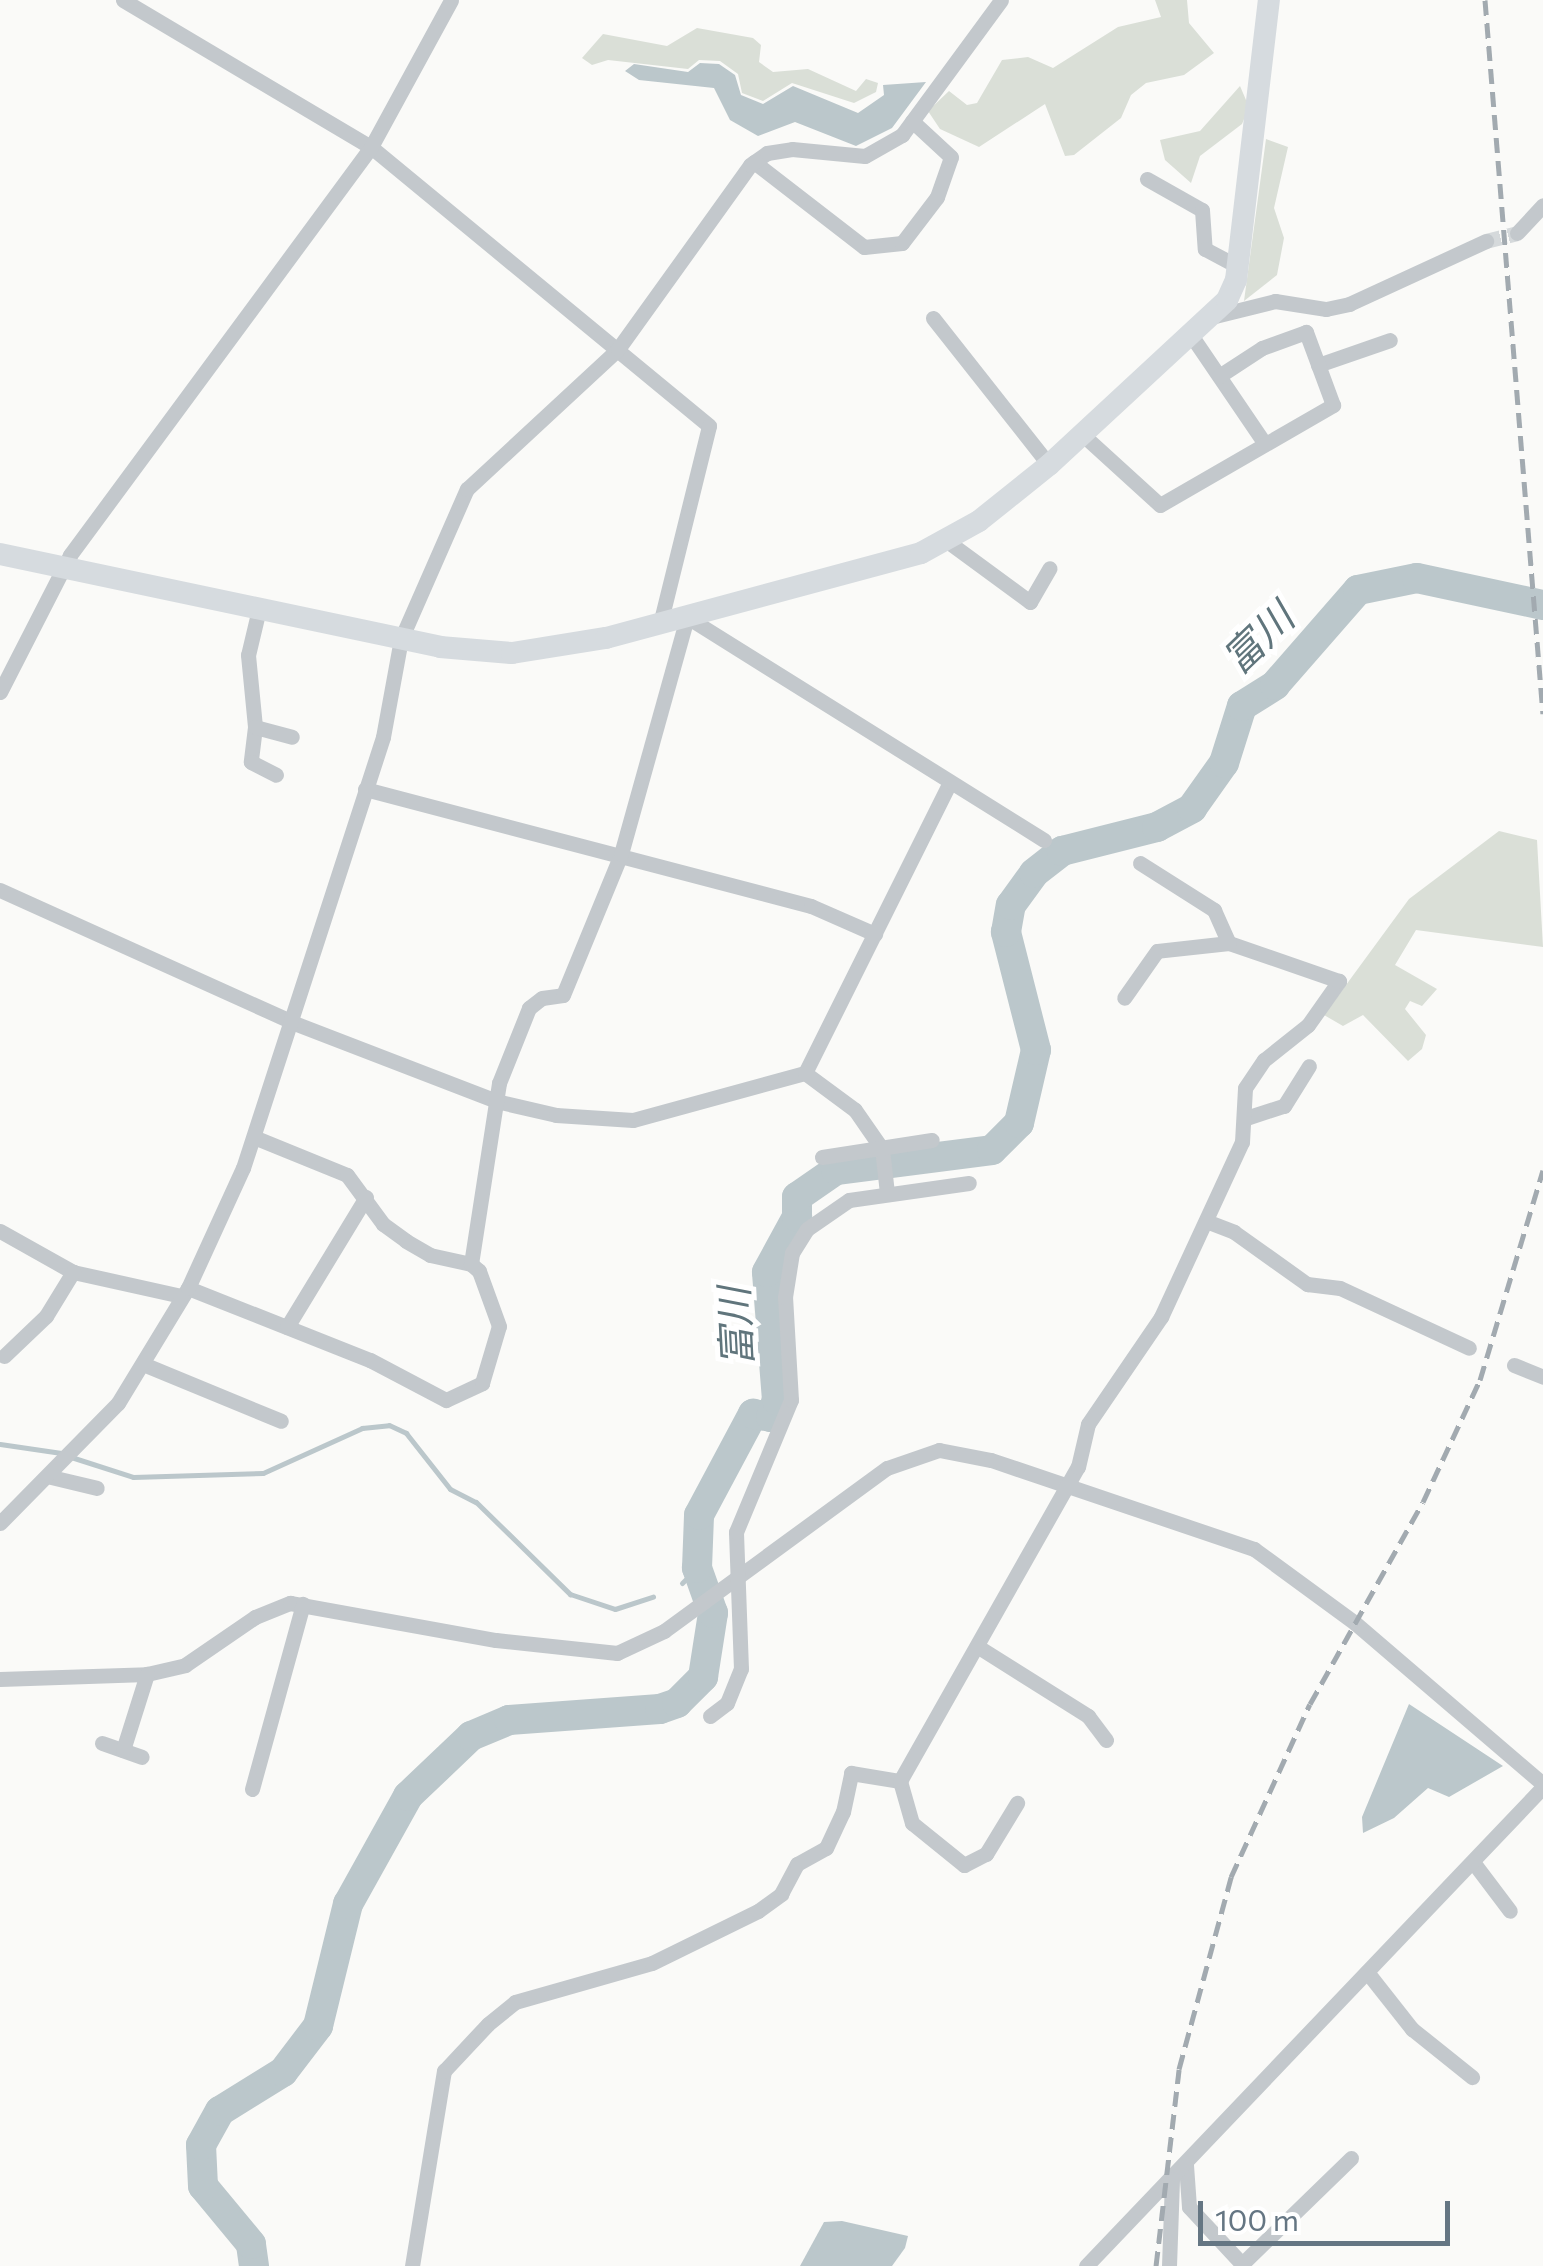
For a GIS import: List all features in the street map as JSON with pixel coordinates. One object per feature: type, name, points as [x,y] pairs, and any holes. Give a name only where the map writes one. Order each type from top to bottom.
[{"type":"street","points":[[123,0],[372,147],[709,426],[660,624]]},
{"type":"street","points":[[0,692],[65,568],[372,147],[452,0]]},
{"type":"street","points":[[0,1523],[76,1451],[143,1364],[185,1292],[256,1138],[383,738],[402,639],[467,489],[618,349],[754,162],[792,149],[865,156],[902,135],[1000,0]]},
{"type":"street","points":[[0,554],[402,639],[512,653],[660,624],[888,564],[946,541],[1049,465],[1215,316],[1237,266],[1269,0]]},
{"type":"street","points":[[754,162],[864,247],[902,243],[937,197],[951,157],[912,121]]},
{"type":"street","points":[[1147,178],[1202,210],[1206,249],[1237,266]]},
{"type":"street","points":[[1518,234],[1543,204]]},
{"type":"street","points":[[1215,316],[1275,301],[1326,309],[1349,304],[1486,241]]},
{"type":"street","points":[[933,318],[1049,465]]},
{"type":"street","points":[[1083,435],[1160,505],[1333,404],[1306,332],[1262,348],[1219,376]]},
{"type":"street","points":[[1193,338],[1266,444]]},
{"type":"street","points":[[1318,365],[1390,340]]},
{"type":"street","points":[[946,541],[1030,602],[1050,568]]},
{"type":"street","points":[[259,609],[248,656],[255,727],[251,762],[276,775]]},
{"type":"street","points":[[687,616],[1044,840]]},
{"type":"street","points":[[0,1231],[73,1272],[185,1292],[287,1327],[446,1400],[462,1397],[482,1382],[498,1345],[499,1326],[471,1264],[496,1101],[528,1008],[542,998],[563,996],[621,854],[687,616]]},
{"type":"street","points":[[255,727],[292,736]]},
{"type":"street","points":[[0,890],[294,1023],[496,1101],[556,1114],[632,1120],[805,1074],[950,782]]},
{"type":"street","points":[[365,790],[811,906],[874,934]]},
{"type":"street","points":[[1140,863],[1214,910],[1229,944]]},
{"type":"street","points":[[1018,1804],[986,1854],[964,1865],[912,1824],[900,1781],[980,1648],[1066,1488],[1088,1424],[1161,1317],[1242,1142],[1245,1088],[1264,1060],[1308,1024],[1338,981],[1229,944],[1157,951],[1124,998]]},
{"type":"street","points":[[1246,1118],[1284,1106],[1309,1066]]},
{"type":"street","points":[[805,1074],[855,1110],[882,1151],[887,1190]]},
{"type":"street","points":[[256,1138],[347,1176],[383,1224],[406,1241],[430,1255],[471,1264]]},
{"type":"street","points":[[822,1157],[882,1151],[932,1140]]},
{"type":"street","points":[[710,1716],[727,1703],[742,1670],[734,1578],[736,1532],[791,1400],[785,1297],[792,1253],[828,1211],[887,1190],[969,1182]]},
{"type":"street","points":[[287,1327],[366,1197]]},
{"type":"street","points":[[1206,1221],[1234,1232],[1307,1284],[1340,1288],[1469,1348]]},
{"type":"street","points":[[4,1356],[46,1316],[73,1272]]},
{"type":"street","points":[[143,1364],[281,1421]]},
{"type":"street","points":[[1514,1365],[1543,1377]]},
{"type":"street","points":[[0,1679],[148,1674],[185,1665],[255,1616],[303,1604],[604,1654],[648,1641],[910,1457],[960,1452],[1217,1533],[1286,1568],[1543,1786],[1086,2266]]},
{"type":"street","points":[[51,1476],[97,1488]]},
{"type":"street","points":[[252,1788],[303,1604]]},
{"type":"street","points":[[980,1648],[1088,1716],[1106,1740]]},
{"type":"street","points":[[123,1750],[148,1674]]},
{"type":"street","points":[[102,1743],[142,1757]]},
{"type":"street","points":[[412,2266],[444,2071],[488,2024],[514,2002],[652,1963],[758,1911],[781,1894],[797,1864],[826,1848],[843,1812],[851,1773],[900,1781]]},
{"type":"street","points":[[1472,1862],[1510,1911]]},
{"type":"street","points":[[1367,1972],[1412,2029],[1472,2076]]},
{"type":"street","points":[[1186,2164],[1189,2206],[1242,2264],[1351,2158]]},
{"type":"street","points":[[1169,2266],[1172,2178]]},
{"type":"shaded area","points":[[1155,0],[1187,0],[1189,23],[1214,53],[1184,75],[1146,83],[1131,95],[1121,118],[1074,155],[1065,156],[1045,104],[979,147],[940,129],[928,111],[949,91],[967,105],[977,103],[1002,60],[1028,57],[1053,68],[1118,27],[1161,17]]},
{"type":"shaded area","points":[[697,28],[753,38],[761,45],[759,62],[773,72],[808,69],[856,91],[866,79],[878,83],[876,92],[854,103],[792,83],[763,101],[742,93],[738,74],[720,61],[699,60],[688,69],[608,60],[592,65],[582,58],[603,34],[667,46]]},
{"type":"shaded area","points":[[700,63],[719,64],[735,75],[741,95],[763,104],[793,86],[858,113],[884,95],[883,85],[926,82],[892,128],[856,146],[795,122],[758,136],[730,120],[714,88],[639,80],[625,71],[634,64],[688,72]]},
{"type":"shaded area","points":[[1240,86],[1249,107],[1242,124],[1200,156],[1191,183],[1165,160],[1160,140],[1200,131]]},
{"type":"shaded area","points":[[1266,139],[1288,147],[1274,208],[1284,238],[1277,275],[1244,301]]},
{"type":"shaded area","points":[[1499,831],[1537,840],[1543,947],[1416,930],[1395,965],[1437,989],[1422,1006],[1410,1001],[1405,1009],[1426,1035],[1422,1049],[1408,1061],[1363,1015],[1343,1026],[1324,1015],[1409,899]]},
{"type":"shaded area","points":[[1409,1704],[1503,1766],[1449,1797],[1428,1788],[1394,1818],[1363,1833],[1362,1817]]},
{"type":"shaded area","points":[[842,2221],[908,2236],[905,2248],[892,2266],[800,2266],[824,2222]]},
{"type":"waterway","name":"富川","points":[[254,2266],[251,2244],[203,2186],[201,2145],[220,2111],[283,2072],[318,2026],[348,1904],[408,1796],[471,1736],[509,1720],[660,1709],[677,1703],[703,1677],[713,1613],[697,1568],[699,1515],[753,1414],[771,1417],[777,1400],[767,1272],[797,1217],[797,1197],[836,1170],[992,1150],[1019,1123],[1036,1050],[1006,932],[1011,905],[1034,873],[1062,851],[1157,827],[1192,808],[1224,763],[1242,706],[1275,685],[1358,590],[1417,578],[1543,605]]},
{"type":"waterway","points":[[71,1457],[133,1477],[263,1473],[362,1428],[389,1425],[406,1433],[450,1489],[476,1502],[570,1594],[615,1609],[653,1597]]},
{"type":"waterway","points":[[0,1444],[61,1453]]},
{"type":"waterway","points":[[682,1583],[697,1568]]},
{"type":"tunnel","points":[[1486,241],[1517,233]]},
{"type":"railway","points":[[1485,0],[1543,714]]},
{"type":"railway","points":[[1156,2266],[1179,2069],[1231,1877],[1310,1704],[1423,1502],[1480,1380],[1543,1170]]}]
